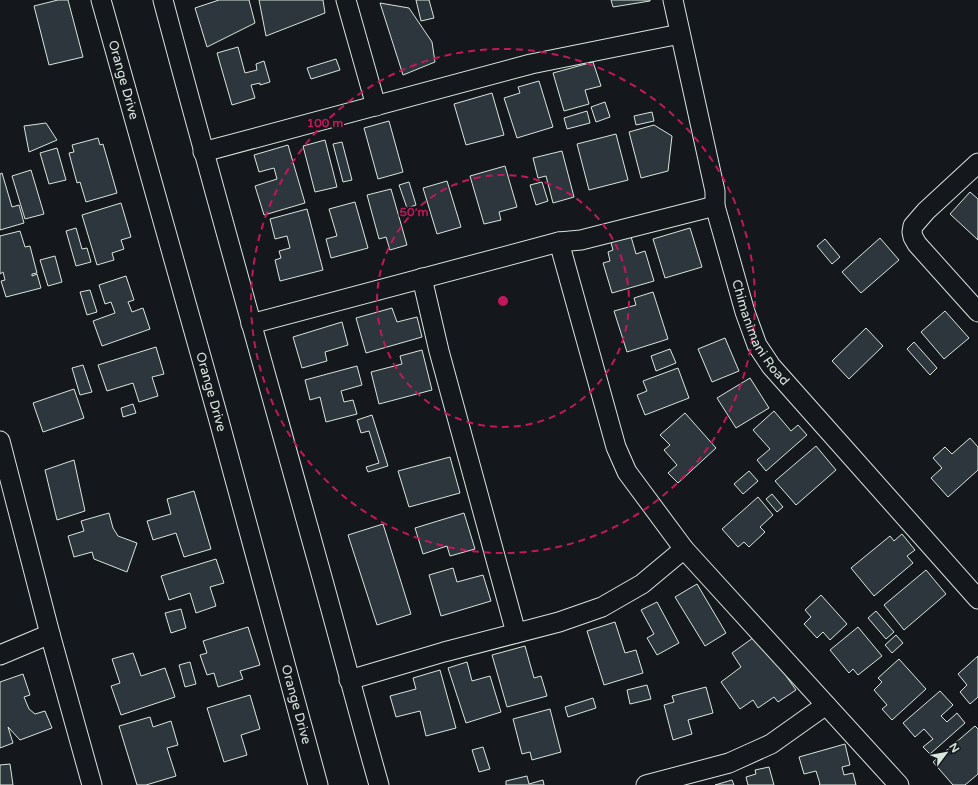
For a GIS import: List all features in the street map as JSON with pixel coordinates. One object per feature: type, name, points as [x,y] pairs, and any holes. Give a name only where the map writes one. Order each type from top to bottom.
[{"type":"street","name":"Orange Drive","points":[[101,0],[318,785]]},
{"type":"street","points":[[163,0],[203,152],[379,785]]},
{"type":"street","points":[[346,0],[376,106]]},
{"type":"street","name":"Chimanimani Road","points":[[673,0],[715,191],[715,206],[745,312],[757,345],[771,366],[978,599]]},
{"type":"street","points":[[203,152],[531,64],[680,34]]},
{"type":"street","points":[[978,163],[926,211],[913,226],[912,232],[917,244],[978,312]]},
{"type":"street","points":[[251,324],[559,242],[581,240],[715,206]]},
{"type":"street","points":[[559,242],[616,447],[627,472],[684,548],[899,785]]},
{"type":"street","points":[[422,278],[439,351],[516,633]]},
{"type":"street","points":[[0,441],[50,634],[92,785]]},
{"type":"street","points":[[349,680],[444,652],[559,622],[602,607],[642,584],[684,548]]},
{"type":"street","points":[[0,656],[50,634]]},
{"type":"street","points":[[646,785],[729,764],[771,744],[826,705]]},
{"type":"building","points":[[58,0],[68,0],[83,57],[49,65],[34,6]]},
{"type":"building","points":[[219,0],[249,0],[255,23],[207,47],[195,8]]},
{"type":"building","points":[[259,0],[323,0],[325,13],[266,36]]},
{"type":"building","points":[[416,0],[429,0],[434,18],[421,21]]},
{"type":"building","points":[[611,0],[650,0],[650,1],[613,7]]},
{"type":"building","points":[[380,3],[409,8],[432,42],[435,62],[403,75]]},
{"type":"building","points":[[238,47],[245,73],[257,70],[256,64],[264,61],[270,82],[260,85],[260,83],[251,85],[255,98],[232,105],[217,53]]},
{"type":"building","points":[[336,59],[340,70],[311,79],[307,68]]},
{"type":"building","points":[[593,62],[601,86],[585,90],[589,104],[564,111],[553,73]]},
{"type":"building","points":[[539,81],[553,127],[517,138],[504,98],[520,93],[518,87]]},
{"type":"building","points":[[492,93],[504,135],[466,145],[454,104]]},
{"type":"building","points":[[605,102],[610,117],[596,122],[591,107]]},
{"type":"building","points":[[587,111],[590,123],[567,129],[564,118]]},
{"type":"building","points":[[652,112],[654,121],[636,125],[634,116]]},
{"type":"building","points":[[389,121],[403,172],[378,179],[364,128]]},
{"type":"building","points":[[46,123],[57,140],[29,152],[24,126]]},
{"type":"building","points":[[654,125],[672,136],[668,171],[641,178],[629,132]]},
{"type":"building","points":[[616,134],[628,180],[589,190],[577,144]]},
{"type":"building","points":[[98,138],[100,145],[103,144],[117,193],[86,202],[80,182],[77,183],[69,153],[74,152],[72,145]]},
{"type":"building","points":[[325,140],[337,187],[315,192],[303,146]]},
{"type":"building","points":[[342,142],[352,180],[343,182],[333,144]]},
{"type":"building","points":[[288,145],[305,203],[264,215],[255,186],[277,179],[274,168],[259,172],[254,155]]},
{"type":"building","points":[[57,148],[66,180],[49,184],[40,153]]},
{"type":"building","points":[[562,151],[574,197],[553,203],[546,176],[538,178],[533,158]]},
{"type":"building","points":[[505,166],[517,207],[499,212],[501,220],[484,224],[470,176]]},
{"type":"building","points":[[31,170],[44,214],[25,219],[12,176]]},
{"type":"building","points":[[2,173],[12,207],[19,205],[24,223],[0,230],[0,174]]},
{"type":"building","points":[[447,181],[461,227],[437,234],[423,188]]},
{"type":"building","points":[[409,182],[416,205],[407,208],[399,185]]},
{"type":"building","points":[[542,182],[548,201],[536,205],[530,185]]},
{"type":"building","points":[[391,189],[407,245],[390,250],[386,237],[379,239],[367,195]]},
{"type":"building","points":[[970,192],[978,199],[978,240],[950,214]]},
{"type":"building","points":[[355,202],[368,248],[331,258],[326,239],[337,236],[329,209]]},
{"type":"building","points":[[121,203],[131,237],[121,240],[124,249],[112,253],[114,260],[97,265],[82,215]]},
{"type":"building","points":[[307,209],[323,270],[280,281],[275,260],[281,258],[279,251],[290,248],[287,236],[275,239],[270,219]]},
{"type":"building","points":[[76,228],[82,249],[87,248],[91,262],[76,266],[66,231]]},
{"type":"building","points":[[690,228],[702,267],[665,278],[653,239]]},
{"type":"building","points":[[20,231],[25,247],[30,246],[37,273],[32,274],[32,276],[37,274],[41,288],[6,297],[1,281],[5,280],[3,272],[0,274],[0,236]]},
{"type":"building","points":[[630,233],[636,254],[645,251],[654,281],[612,293],[603,263],[610,261],[608,252],[613,250],[610,239]]},
{"type":"building","points":[[880,238],[899,260],[861,293],[842,272]]},
{"type":"building","points":[[825,239],[840,257],[832,264],[817,246]]},
{"type":"building","points":[[55,256],[62,282],[48,286],[40,260]]},
{"type":"building","points":[[126,276],[134,300],[128,302],[132,312],[143,308],[150,329],[102,346],[93,321],[115,313],[111,302],[105,304],[99,285]]},
{"type":"building","points":[[90,290],[97,312],[87,315],[80,292]]},
{"type":"building","points":[[653,292],[668,339],[627,352],[614,311],[636,305],[634,298]]},
{"type":"building","points":[[392,308],[397,322],[417,317],[422,337],[366,353],[356,318]]},
{"type":"building","points":[[945,311],[969,338],[944,359],[921,332]]},
{"type":"building","points":[[342,322],[348,345],[325,352],[327,361],[302,368],[293,337]]},
{"type":"building","points":[[866,328],[883,346],[849,379],[832,361]]},
{"type":"building","points":[[725,338],[739,371],[712,382],[698,349]]},
{"type":"building","points":[[914,342],[937,368],[930,375],[907,349]]},
{"type":"building","points":[[156,347],[164,374],[152,377],[158,396],[139,402],[133,383],[107,391],[98,365]]},
{"type":"building","points":[[670,349],[676,363],[656,371],[651,356]]},
{"type":"building","points":[[422,350],[432,390],[379,404],[371,372],[402,364],[400,356]]},
{"type":"building","points":[[83,365],[92,392],[80,395],[72,368]]},
{"type":"building","points":[[357,366],[362,385],[341,391],[344,402],[353,400],[357,414],[326,422],[320,397],[310,400],[305,380]]},
{"type":"building","points":[[678,368],[689,398],[645,415],[637,395],[647,391],[643,381]]},
{"type":"building","points":[[750,378],[769,408],[736,428],[717,398]]},
{"type":"building","points":[[74,389],[84,418],[43,432],[33,403]]},
{"type":"building","points":[[133,404],[136,413],[123,417],[121,408]]},
{"type":"building","points":[[774,411],[791,431],[798,425],[807,435],[766,471],[757,460],[770,449],[753,430]]},
{"type":"building","points":[[685,413],[716,448],[678,483],[668,473],[677,465],[664,450],[670,445],[660,435]]},
{"type":"building","points":[[372,415],[388,466],[368,472],[366,467],[379,463],[369,431],[361,433],[357,420]]},
{"type":"building","points":[[970,438],[978,447],[978,470],[948,497],[931,478],[942,468],[933,458],[945,447],[952,454]]},
{"type":"building","points":[[816,446],[836,470],[796,505],[775,481]]},
{"type":"building","points":[[450,457],[460,493],[409,507],[398,471]]},
{"type":"building","points":[[74,460],[85,511],[57,520],[45,470]]},
{"type":"building","points":[[749,471],[758,481],[743,494],[734,484]]},
{"type":"building","points":[[194,491],[211,549],[184,557],[176,533],[153,540],[147,521],[171,514],[167,499]]},
{"type":"building","points":[[772,494],[783,507],[777,512],[766,499]]},
{"type":"building","points":[[758,497],[773,515],[760,527],[765,532],[749,547],[744,542],[738,547],[722,529]]},
{"type":"building","points":[[109,513],[113,528],[118,536],[137,543],[127,572],[94,559],[92,552],[74,557],[68,536],[84,531],[81,521]]},
{"type":"building","points":[[464,513],[475,549],[450,556],[447,546],[423,554],[415,528]]},
{"type":"building","points":[[383,524],[411,614],[377,625],[348,535]]},
{"type":"building","points":[[902,534],[915,550],[907,556],[913,563],[874,596],[851,568],[890,536],[894,541]]},
{"type":"building","points":[[216,559],[224,583],[210,587],[216,606],[196,613],[190,593],[169,600],[161,576]]},
{"type":"building","points":[[453,568],[457,582],[483,575],[491,601],[441,616],[429,575]]},
{"type":"building","points":[[926,570],[946,594],[904,630],[884,605]]},
{"type":"building","points":[[697,584],[726,633],[705,646],[675,597]]},
{"type":"building","points":[[821,595],[847,624],[830,640],[823,632],[817,638],[804,624],[811,617],[805,610]]},
{"type":"building","points":[[657,602],[679,643],[657,655],[647,638],[654,634],[641,610]]},
{"type":"building","points":[[181,609],[186,628],[171,633],[165,613]]},
{"type":"building","points":[[876,611],[894,632],[886,639],[868,618]]},
{"type":"building","points":[[615,622],[625,653],[636,650],[643,673],[604,685],[587,631]]},
{"type":"building","points":[[248,627],[260,665],[240,671],[243,679],[218,687],[214,673],[207,675],[200,655],[207,653],[203,641]]},
{"type":"building","points":[[858,627],[882,656],[858,675],[853,669],[849,673],[830,650]]},
{"type":"building","points":[[757,635],[796,690],[778,702],[774,697],[758,708],[753,700],[740,709],[721,682],[741,667],[732,653]]},
{"type":"building","points":[[896,635],[903,643],[892,653],[885,645]]},
{"type":"building","points":[[525,646],[534,678],[541,676],[547,696],[507,707],[492,655]]},
{"type":"building","points":[[133,653],[141,676],[165,668],[175,697],[121,715],[111,686],[120,683],[112,659]]},
{"type":"building","points":[[978,656],[978,697],[970,704],[960,692],[967,685],[958,674]]},
{"type":"building","points":[[899,659],[926,689],[892,720],[882,709],[887,705],[874,690],[882,682],[878,678]]},
{"type":"building","points":[[190,662],[196,684],[185,687],[179,665]]},
{"type":"building","points":[[467,662],[472,681],[490,676],[501,712],[466,723],[448,668]]},
{"type":"building","points":[[440,670],[456,728],[426,736],[420,711],[396,717],[390,696],[416,689],[413,678]]},
{"type":"building","points":[[23,674],[30,695],[24,697],[29,709],[35,714],[45,711],[52,728],[20,740],[8,727],[13,743],[0,748],[0,682]]},
{"type":"building","points":[[647,685],[651,699],[630,704],[627,690]]},
{"type":"building","points":[[706,687],[713,713],[688,720],[692,734],[673,740],[664,705],[674,702],[672,696]]},
{"type":"building","points":[[940,691],[953,705],[941,716],[947,722],[957,713],[965,723],[930,754],[923,747],[933,739],[924,729],[915,737],[903,723]]},
{"type":"building","points":[[250,695],[260,729],[241,735],[247,755],[224,762],[207,708]]},
{"type":"building","points":[[593,698],[596,708],[568,717],[565,707]]},
{"type":"building","points":[[550,709],[561,752],[532,760],[530,752],[522,754],[513,719]]},
{"type":"building","points":[[150,717],[153,727],[171,721],[178,745],[167,748],[176,776],[146,785],[137,785],[119,726]]},
{"type":"building","points":[[975,726],[978,729],[978,774],[965,785],[953,785],[933,762]]},
{"type":"building","points":[[845,744],[850,765],[842,767],[844,775],[853,773],[856,785],[819,785],[816,771],[804,774],[799,757]]},
{"type":"building","points":[[483,747],[490,769],[479,772],[472,750]]},
{"type":"building","points":[[10,764],[13,785],[0,785],[0,765]]},
{"type":"building","points":[[769,767],[774,785],[748,785],[746,777],[756,774],[755,770]]},
{"type":"building","points":[[527,776],[529,784],[543,780],[544,785],[506,785],[506,781]]},
{"type":"building","points":[[732,780],[734,785],[715,785]]}]
